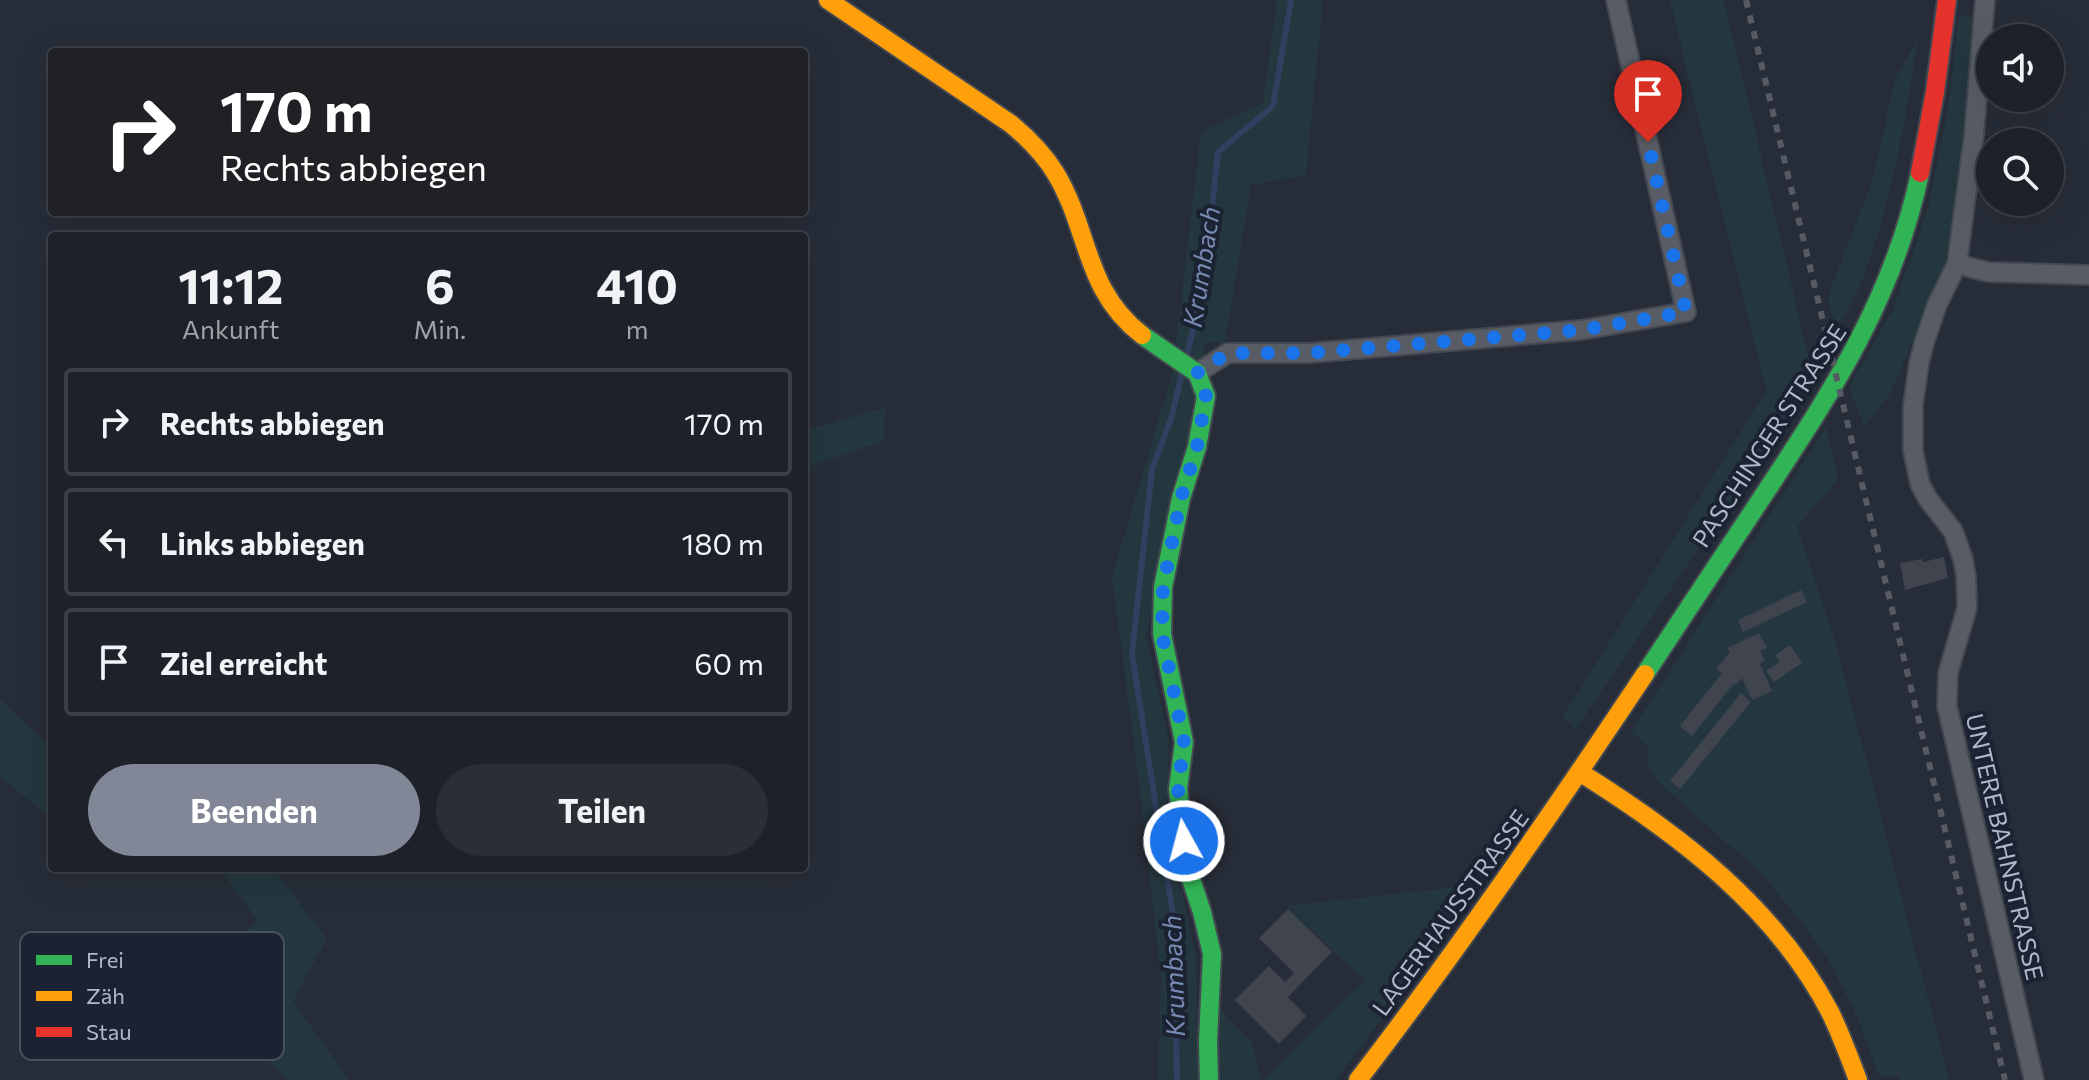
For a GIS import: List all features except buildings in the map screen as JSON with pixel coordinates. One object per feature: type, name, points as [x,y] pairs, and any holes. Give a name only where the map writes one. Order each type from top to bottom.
[{"type":"street","points":[[828,0],[1000,116],[1036,145],[1057,175],[1099,284],[1110,303],[1128,324],[1197,373],[1206,396],[1197,447],[1181,498],[1163,587],[1162,634],[1184,742],[1178,789],[1187,867],[1212,954],[1209,1080]]},
{"type":"street","points":[[1197,373],[1228,353],[1310,353],[1581,330],[1686,312],[1616,0]]},
{"type":"street","name":"PASCHINGER STRASSE","points":[[1581,773],[1822,407],[1872,320],[1903,240],[1914,199],[1947,0]]},
{"type":"street","name":"UNTERE BAHNSTRASSE","points":[[1985,0],[1974,135],[1957,264],[1937,305],[1919,363],[1913,406],[1913,450],[1920,484],[1953,531],[1963,559],[1967,608],[1948,673],[1947,706],[2034,1080]]},
{"type":"street","points":[[1957,264],[1988,272],[2089,275]]},
{"type":"street","points":[[1581,773],[1700,857],[1745,896],[1774,928],[1825,1003],[1858,1080]]},
{"type":"street","name":"LAGERHAUSSTRASSE","points":[[1358,1080],[1412,1010],[1581,773]]},
{"type":"shaded area","points":[[1277,0],[1323,0],[1306,175],[1251,185],[1225,343],[1206,342],[1185,458],[1146,635],[1169,741],[1167,790],[1177,866],[1196,957],[1202,1080],[1158,1080],[1161,977],[1112,577],[1173,370],[1201,131],[1263,103]]},
{"type":"shaded area","points":[[1670,0],[1724,0],[1814,380],[1575,730],[1563,716],[1766,391]]},
{"type":"shaded area","points":[[1959,15],[1974,19],[1956,213],[1942,273],[1890,394],[1864,428],[1849,386],[1893,310],[1928,208],[1948,108]]},
{"type":"shaded area","points":[[1917,40],[1892,183],[1864,275],[1836,333],[1828,296],[1873,179],[1895,79]]},
{"type":"shaded area","points":[[885,408],[884,441],[808,467],[808,429]]},
{"type":"shaded area","points":[[1826,427],[1838,480],[1797,527],[1837,647],[1949,1080],[1899,1080],[1899,1075],[1880,1077],[1854,1010],[1828,959],[1801,921],[1760,872],[1660,784],[1648,764],[1649,747],[1631,732]]},
{"type":"shaded area","points":[[0,700],[48,744],[48,816],[0,776]]},
{"type":"shaded area","points":[[222,872],[276,872],[327,939],[293,1001],[349,1080],[287,1080],[268,1060],[284,1060],[284,932],[246,932],[257,920]]},
{"type":"shaded area","points":[[1475,885],[1401,994],[1336,1080],[1263,1080],[1364,981],[1286,906]]},
{"type":"shaded area","points":[[1218,1007],[1252,1042],[1262,1080],[1219,1080]]},
{"type":"waterway","name":"Krumbach","points":[[1186,358],[1204,284],[1218,152],[1273,106],[1291,0]]},
{"type":"waterway","name":"Krumbach","points":[[1177,1080],[1174,921],[1132,654],[1152,469],[1171,419],[1183,369]]},
{"type":"railway","points":[[1746,0],[2005,1080]]},
{"type":"traffic: fast","points":[[1645,674],[1792,452],[1859,339],[1895,260],[1920,173]]},
{"type":"traffic: fast","points":[[1142,335],[1197,373],[1206,396],[1197,447],[1181,498],[1163,587],[1162,634],[1184,742],[1178,789],[1187,867],[1212,954],[1209,1080]]},
{"type":"traffic: slow","points":[[828,0],[1011,124],[1036,147],[1067,195],[1098,279],[1109,299],[1123,318],[1142,335]]},
{"type":"traffic: slow","points":[[1358,1080],[1505,880],[1645,674]]},
{"type":"traffic: slow","points":[[1581,773],[1689,848],[1722,876],[1782,939],[1808,974],[1830,1012],[1858,1080]]},
{"type":"traffic: jam","points":[[1920,173],[1947,0]]},
{"type":"route","points":[[1184,841],[1178,789],[1184,742],[1162,634],[1163,587],[1181,498],[1197,447],[1206,396],[1197,373],[1228,353],[1310,353],[1581,330],[1686,312],[1648,142]]}]
